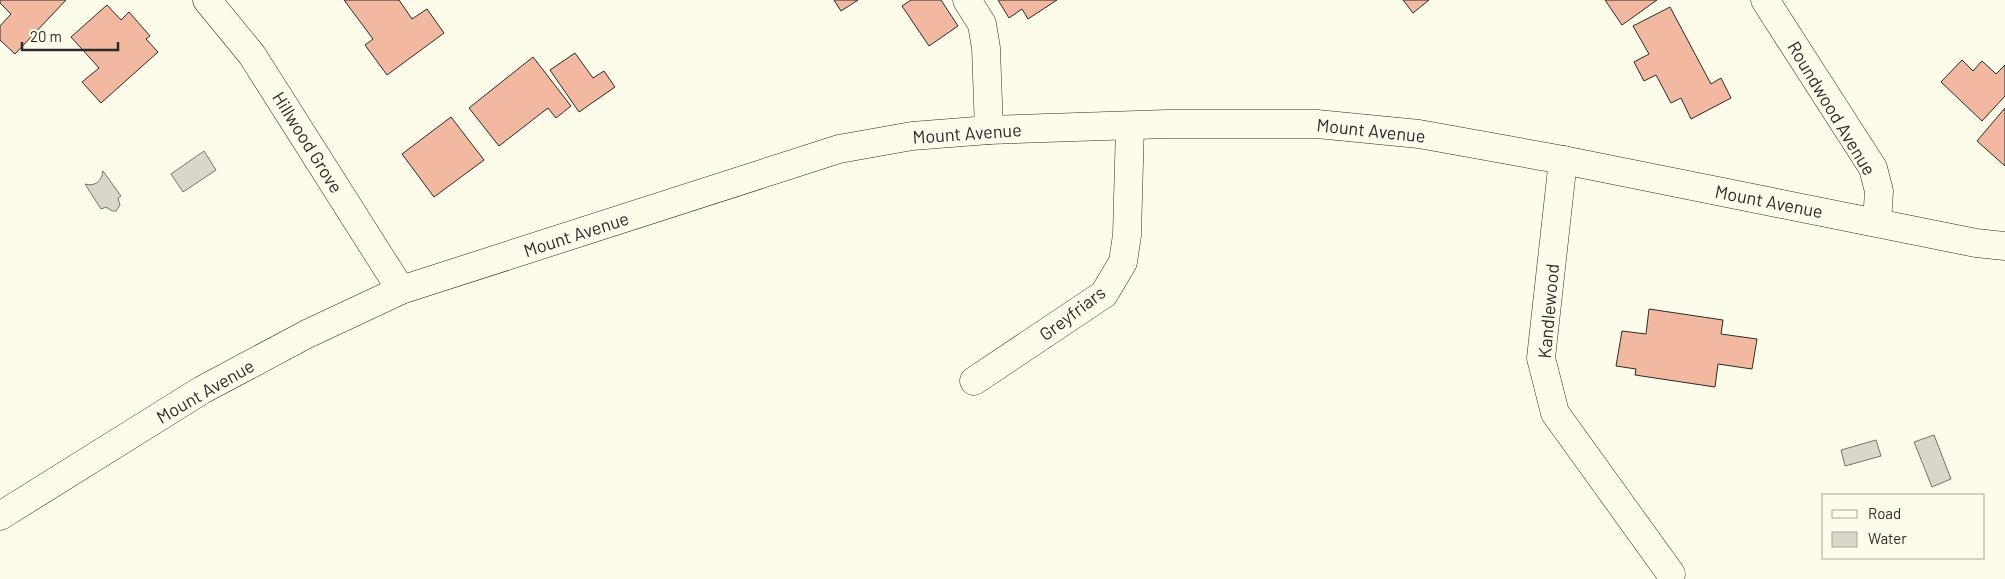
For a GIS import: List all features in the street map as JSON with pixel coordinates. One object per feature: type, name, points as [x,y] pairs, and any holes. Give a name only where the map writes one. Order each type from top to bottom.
[{"type":"street","name":"Hillwood Grove","points":[[207,0],[252,55],[401,290]]},
{"type":"street","points":[[967,0],[982,24],[986,48],[989,130]]},
{"type":"street","name":"Roundwood Avenue","points":[[1766,0],[1873,168],[1879,191],[1877,222]]},
{"type":"street","name":"Mount Avenue","points":[[0,516],[202,390],[307,334],[401,290],[839,149],[912,136],[989,130],[1317,124],[1419,134],[2005,246]]},
{"type":"street","name":"Greyfriars","points":[[974,382],[1104,294],[1123,262],[1127,235],[1130,126]]},
{"type":"street","name":"Kandlewood","points":[[1563,160],[1541,358],[1555,414],[1671,574]]},
{"type":"water","points":[[204,151],[216,170],[183,192],[171,174]]},
{"type":"water","points":[[103,171],[121,196],[118,198],[120,205],[116,211],[106,207],[101,209],[85,184],[95,184],[101,178]]},
{"type":"water","points":[[1934,435],[1951,479],[1932,487],[1914,442]]},
{"type":"water","points":[[1876,440],[1881,456],[1845,466],[1841,450]]},
{"type":"building","points":[[0,0],[66,0],[15,54],[0,40],[0,26],[11,14],[0,3]]},
{"type":"building","points":[[344,0],[399,0],[412,19],[427,9],[444,33],[387,75],[365,45],[373,39]]},
{"type":"building","points":[[834,0],[858,0],[841,11]]},
{"type":"building","points":[[911,0],[941,0],[958,26],[929,46],[902,6]]},
{"type":"building","points":[[998,0],[1057,0],[1028,19],[1022,9],[1009,18]]},
{"type":"building","points":[[1403,0],[1429,0],[1413,13]]},
{"type":"building","points":[[1605,0],[1657,0],[1622,25]]},
{"type":"building","points":[[107,5],[121,20],[129,12],[150,36],[146,39],[158,52],[101,103],[82,82],[99,68],[71,37]]},
{"type":"building","points":[[1670,7],[1711,84],[1721,78],[1731,98],[1691,119],[1681,98],[1671,103],[1656,75],[1644,81],[1634,62],[1649,54],[1633,26]]},
{"type":"building","points":[[575,53],[593,78],[604,71],[615,87],[579,112],[550,70]]},
{"type":"building","points":[[533,57],[571,106],[556,118],[548,108],[499,146],[469,108]]},
{"type":"building","points":[[1962,60],[1973,71],[1982,61],[1996,74],[2005,65],[2005,96],[1982,121],[1941,82]]},
{"type":"building","points":[[2005,108],[2005,166],[1977,141]]},
{"type":"building","points":[[451,117],[484,160],[434,197],[402,154]]},
{"type":"building","points":[[1649,309],[1723,320],[1721,334],[1757,339],[1752,369],[1718,364],[1715,387],[1635,375],[1636,369],[1616,366],[1622,331],[1646,334]]}]
